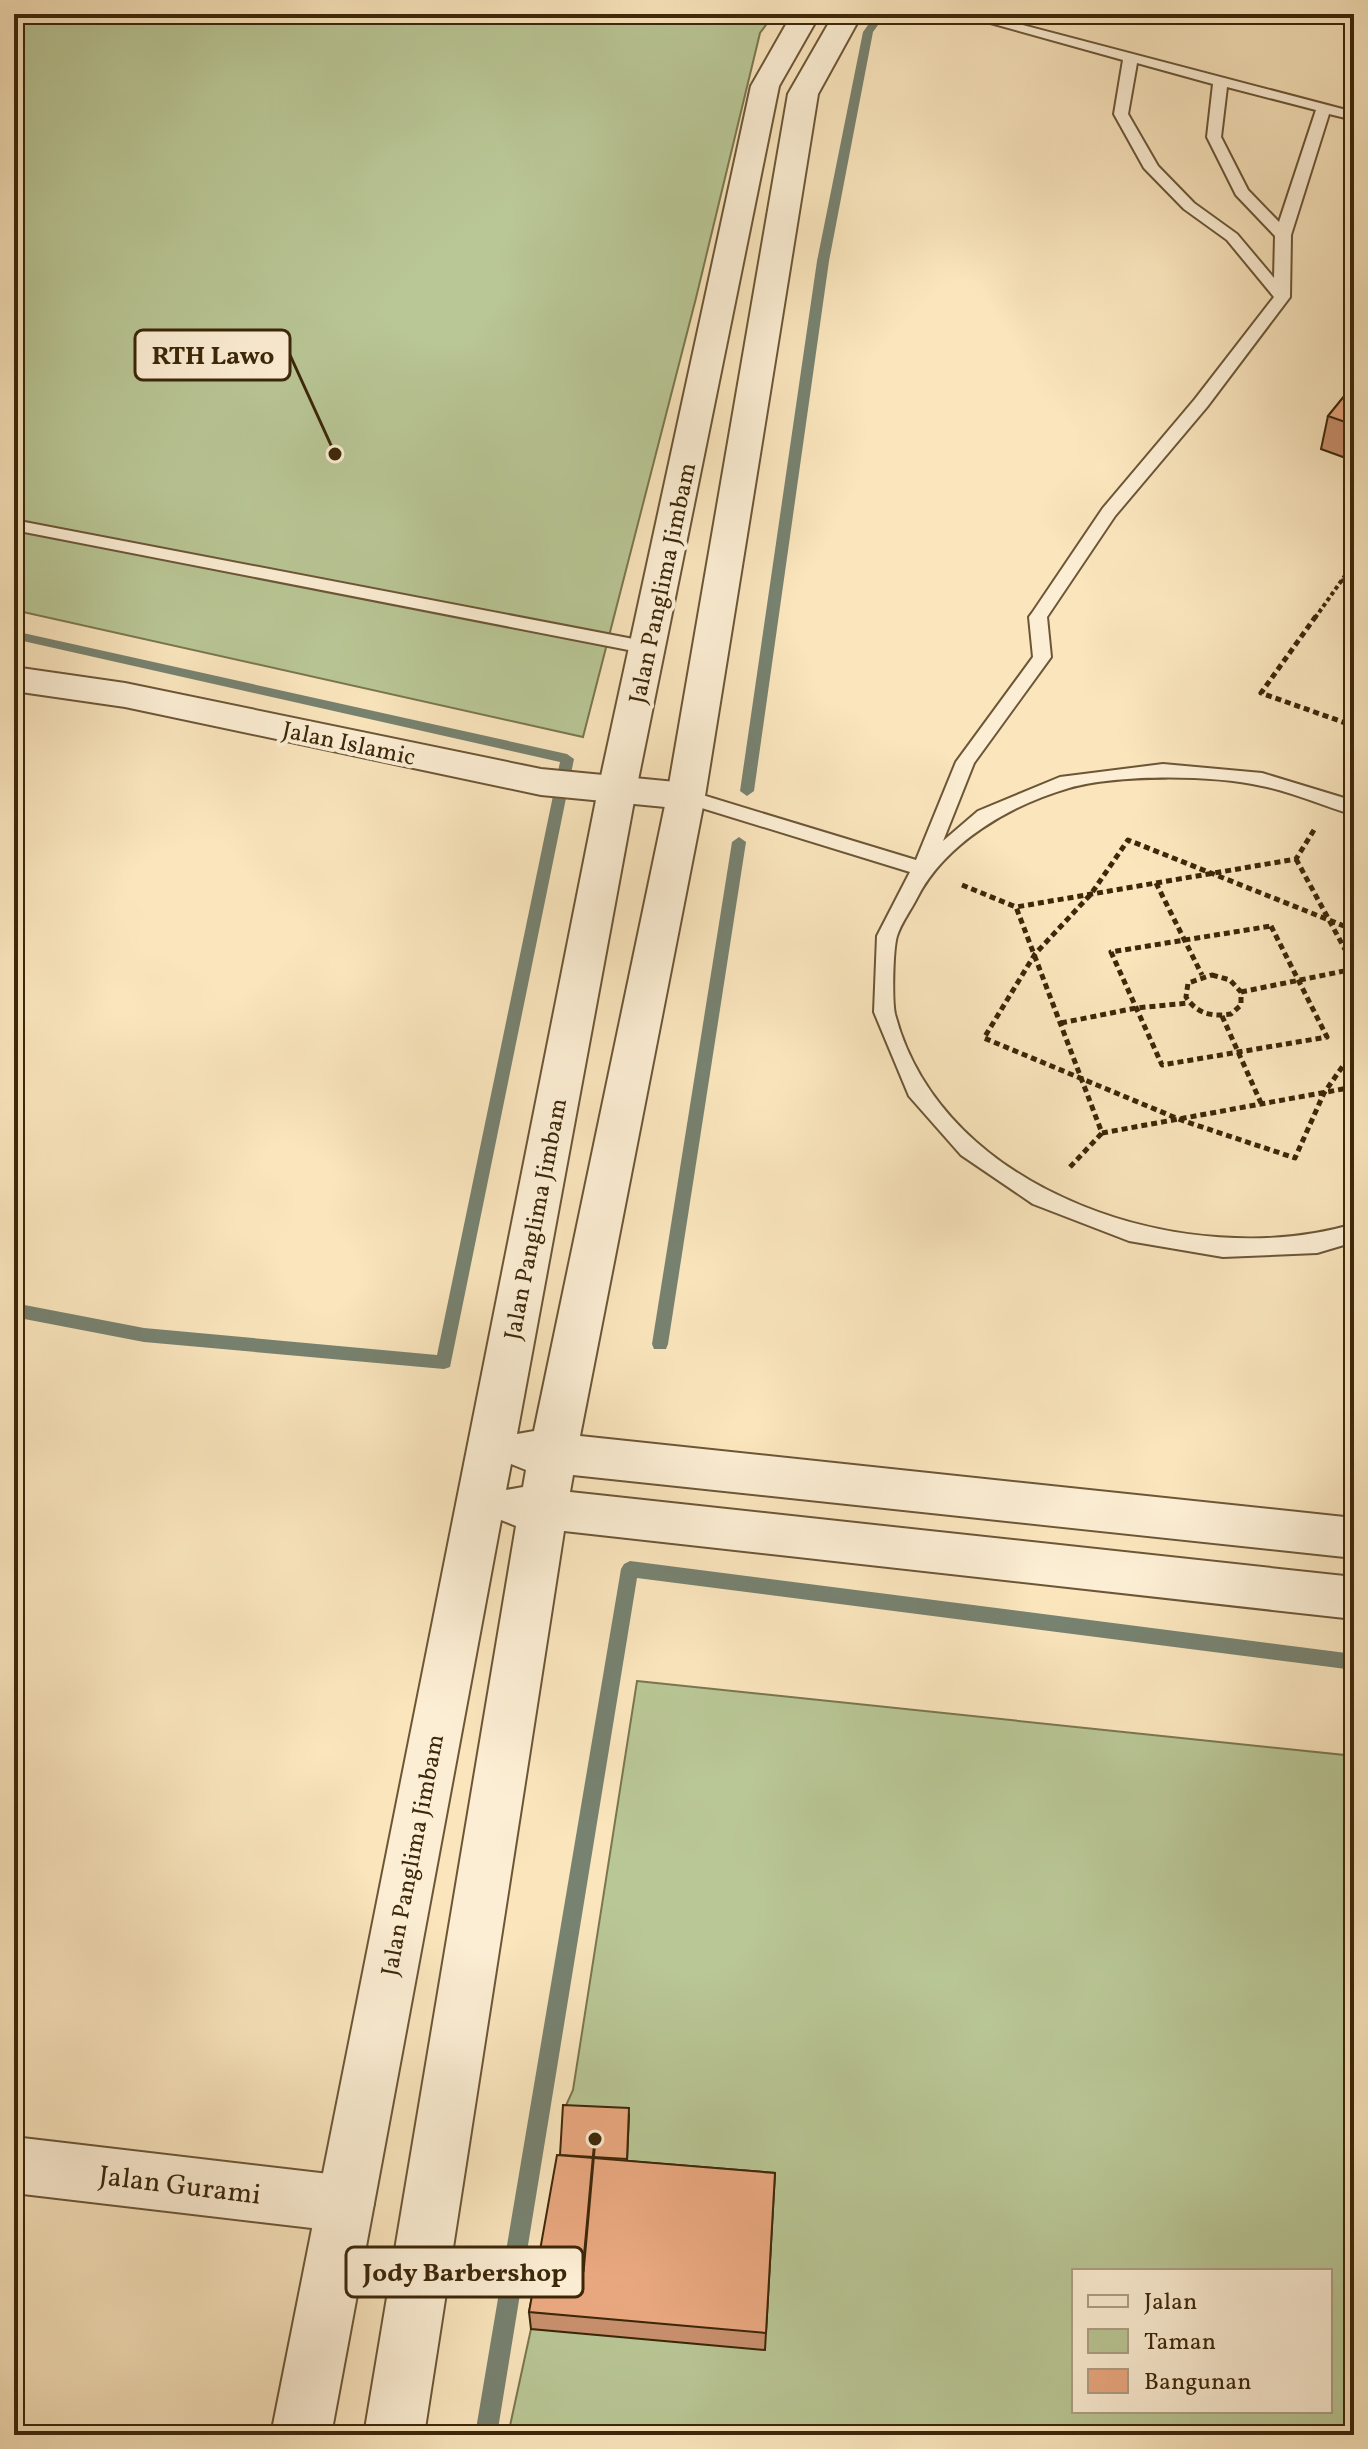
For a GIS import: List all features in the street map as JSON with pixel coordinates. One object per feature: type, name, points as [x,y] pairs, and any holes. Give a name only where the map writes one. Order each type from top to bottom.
[{"type":"street","name":"Jalan Panglima Jimbam","points":[[301,2435],[617,790],[765,86],[806,14]]},
{"type":"street","points":[[394,2435],[498,1774],[553,1452],[686,796],[803,94],[848,14]]},
{"type":"street","name":"Jalan Islamic","points":[[14,679],[125,695],[541,782],[686,796]]},
{"type":"street","points":[[492,1447],[1354,1538]]},
{"type":"street","points":[[480,1503],[1354,1598]]},
{"type":"street","name":"Jalan Gurami","points":[[14,2165],[346,2204]]},
{"type":"lane","points":[[965,14],[1354,116]]},
{"type":"lane","points":[[1131,56],[1121,114],[1152,168],[1189,206],[1232,237],[1282,297]]},
{"type":"lane","points":[[1221,80],[1214,137],[1241,192],[1283,235]]},
{"type":"lane","points":[[1324,108],[1283,235],[1282,297],[1201,403],[1109,512],[1038,617],[1042,657],[965,762],[922,869],[887,936],[884,1012],[916,1090],[969,1149],[1041,1198],[1129,1232],[1223,1248],[1317,1244],[1354,1233]]},
{"type":"lane","points":[[14,525],[649,648]]},
{"type":"lane","points":[[922,869],[985,816],[1067,782],[1163,770],[1262,779],[1354,808]]},
{"type":"lane","points":[[686,796],[922,869]]},
{"type":"path","points":[[1354,563],[1261,693],[1354,726]]},
{"type":"path","points":[[1341,580],[1354,585]]},
{"type":"path","points":[[1354,930],[1128,840],[1091,894],[1035,954],[984,1038],[1181,1120],[1295,1158],[1324,1093],[1354,1050]]},
{"type":"path","points":[[922,869],[1016,907],[1296,859],[1354,967],[1241,992]]},
{"type":"path","points":[[1156,883],[1202,976]]},
{"type":"path","points":[[1016,907],[1102,1133],[1354,1087]]},
{"type":"path","points":[[1271,926],[1298,979],[1327,1037],[1162,1065],[1111,952],[1271,926]]},
{"type":"path","points":[[1202,976],[1221,976],[1237,985],[1241,992],[1241,1005],[1231,1014],[1222,1016],[1204,1014],[1186,997],[1188,983],[1202,976]]},
{"type":"path","points":[[1061,1023],[1136,1008],[1189,1003]]},
{"type":"path","points":[[1222,1016],[1261,1103]]},
{"type":"green space","points":[[14,14],[774,14],[760,33],[696,298],[583,737],[14,610]]},
{"type":"green space","points":[[637,1681],[1354,1756],[1354,2435],[508,2435],[531,2329],[627,2180],[563,2112],[573,2090]]},
{"type":"building","points":[[1354,384],[1354,425],[1328,416]]},
{"type":"building","points":[[563,2105],[629,2108],[627,2159],[560,2155]]},
{"type":"building","points":[[557,2155],[775,2173],[766,2333],[529,2312]]},
{"type":"waterway","points":[[747,791],[823,261],[868,32],[881,14]]},
{"type":"waterway","points":[[14,635],[567,759],[444,1362],[144,1335],[14,1310]]},
{"type":"waterway","points":[[660,1344],[739,842]]},
{"type":"waterway","points":[[486,2435],[630,1569],[1354,1662]]},
{"type":"place","name":"RTH Lawo","points":[[335,454]]},
{"type":"place","name":"Jody Barbershop","points":[[595,2139]]}]
